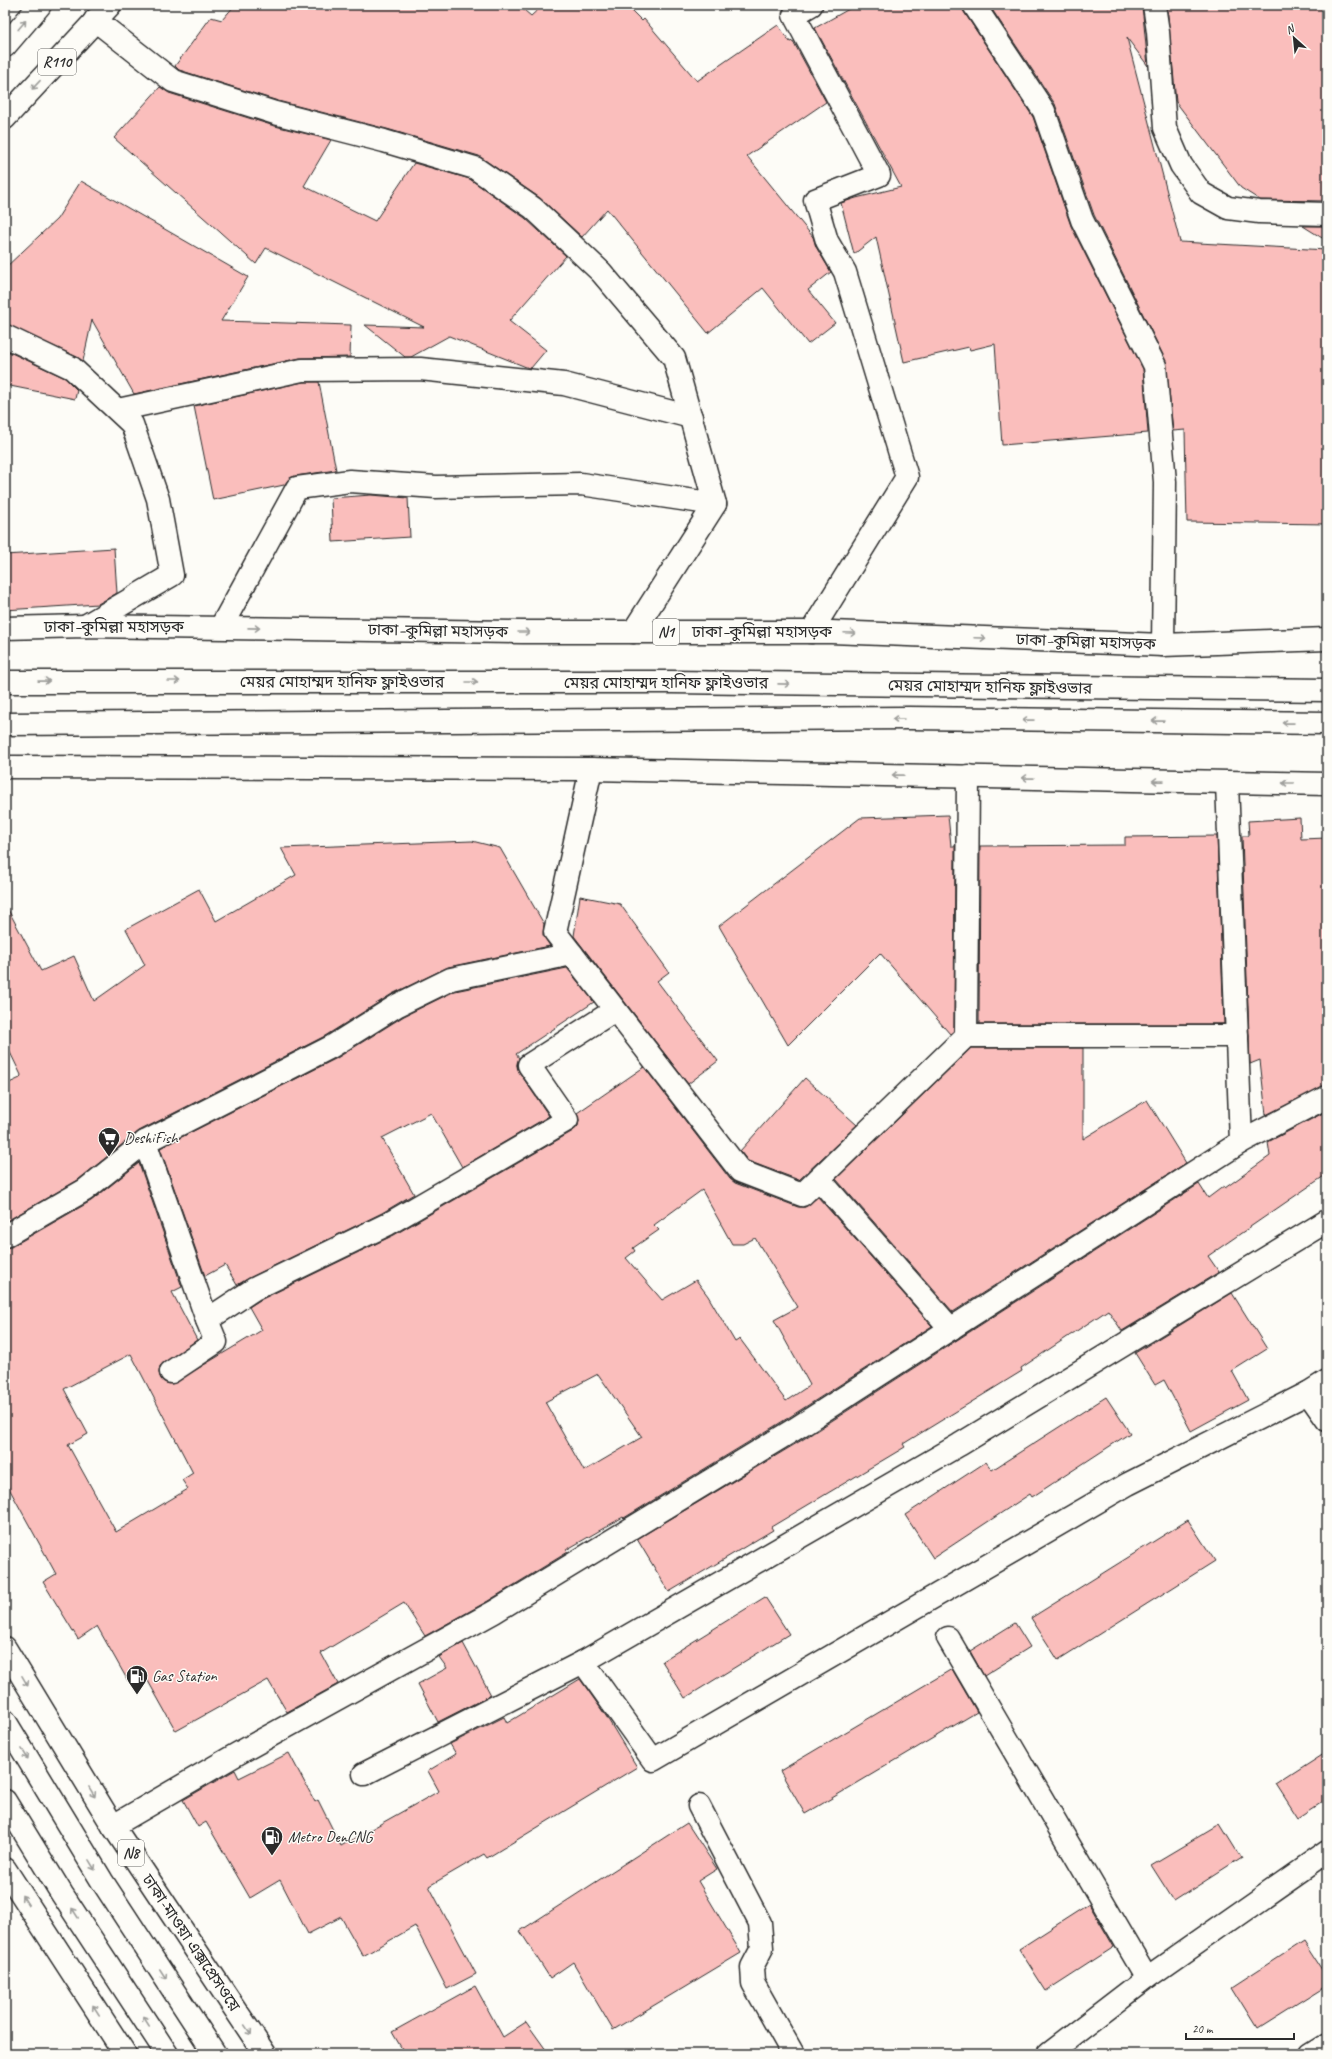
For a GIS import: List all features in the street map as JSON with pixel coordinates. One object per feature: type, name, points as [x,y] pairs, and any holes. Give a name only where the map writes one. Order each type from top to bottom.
[{"type":"main road","points":[[5,46],[40,5]]},
{"type":"main road","points":[[811,5],[794,15],[879,175],[815,200],[827,241],[845,272],[907,477],[811,632]]},
{"type":"main road","points":[[974,5],[1044,111],[1082,220],[1155,366],[1165,482],[1163,645]]},
{"type":"main road","points":[[1154,5],[1165,128],[1181,165],[1201,193],[1228,208],[1259,212],[1327,214]]},
{"type":"main road","points":[[102,12],[173,81],[275,113],[384,141],[475,168],[533,208],[601,272],[674,358],[715,504],[633,632]]},
{"type":"main road","name":"R110","points":[[5,118],[102,12]]},
{"type":"main road","points":[[5,336],[72,368],[132,424],[158,499],[172,575],[85,626]]},
{"type":"main road","points":[[118,410],[302,370],[420,369],[564,384],[691,417]]},
{"type":"main road","points":[[222,628],[297,488],[350,481],[436,487],[581,484],[715,504]]},
{"type":"main road","name":"ঢাকা–কুমিল্লা মহাসড়ক","points":[[5,628],[85,626],[633,632],[811,632],[1163,645],[1327,639]]},
{"type":"main road","name":"মেয়র মোহাম্মদ হানিফ ফ্লাইওভার","points":[[5,682],[672,682],[1327,690]]},
{"type":"main road","name":"মেয়র মোহাম্মদ হানিফ ফ্লাইওভার","points":[[5,724],[893,718],[1327,723]]},
{"type":"main road","points":[[5,767],[591,769],[1327,784]]},
{"type":"main road","points":[[591,769],[555,932],[740,1171],[802,1195],[966,1036],[1237,1036]]},
{"type":"main road","points":[[966,1036],[968,776]]},
{"type":"main road","points":[[1227,783],[1241,1142]]},
{"type":"main road","points":[[5,1236],[85,1190],[145,1142],[331,1047],[398,1005],[451,979],[572,954]]},
{"type":"main road","points":[[207,1320],[254,1289],[388,1224],[567,1120],[529,1065],[615,1010]]},
{"type":"main road","points":[[113,1826],[236,1754],[494,1612],[795,1429],[1241,1142],[1327,1097]]},
{"type":"main road","points":[[145,1142],[216,1342],[171,1372]]},
{"type":"main road","points":[[818,1179],[951,1328]]},
{"type":"main road","points":[[364,1774],[583,1662],[959,1445],[1327,1221]]},
{"type":"main road","points":[[583,1662],[653,1760],[1128,1484],[1327,1382]]},
{"type":"main road","points":[[1308,1393],[1327,1420]]},
{"type":"main road","points":[[948,1638],[1147,1978]]},
{"type":"main road","name":"ঢাকা-মাওয়া এক্সপ্রেসওয়ে","points":[[5,1648],[113,1826],[265,2054]]},
{"type":"main road","points":[[5,1720],[102,1881],[215,2054]]},
{"type":"main road","points":[[5,1801],[62,1894],[167,2054]]},
{"type":"main road","points":[[699,1806],[760,1923],[762,1948],[752,1967],[753,1983],[793,2054]]},
{"type":"main road","points":[[1048,2054],[1147,1978],[1327,1852]]},
{"type":"main road","points":[[5,1869],[125,2054]]},
{"type":"main road","points":[[1311,2054],[1327,2044]]},
{"type":"building","points":[[235,5],[518,5],[531,16],[543,5],[626,5],[642,21],[644,19],[697,81],[778,25],[790,42],[793,41],[826,102],[747,156],[813,237],[816,247],[831,272],[808,290],[835,323],[808,344],[763,288],[708,333],[607,209],[582,237],[540,198],[479,156],[387,129],[278,101],[179,70],[175,66],[211,17],[222,20]]},
{"type":"building","points":[[856,5],[962,5],[964,12],[1033,117],[1071,226],[1143,369],[1148,433],[1002,445],[995,344],[970,350],[969,347],[904,362],[876,237],[854,254],[841,203],[901,187],[815,28]]},
{"type":"building","points":[[989,5],[1142,5],[1148,66],[1127,38],[1180,242],[1327,250],[1327,524],[1187,522],[1185,430],[1173,431],[1166,361],[1094,215],[1055,104]]},
{"type":"building","points":[[1167,5],[1327,5],[1327,201],[1260,200],[1241,188],[1176,102]]},
{"type":"building","points":[[160,87],[169,93],[271,125],[331,140],[304,186],[375,221],[414,163],[470,179],[525,218],[566,256],[509,321],[546,350],[531,368],[449,336],[411,357],[405,357],[365,325],[424,327],[266,248],[256,264],[114,138]]},
{"type":"building","points":[[81,181],[248,277],[221,321],[351,325],[350,357],[300,358],[134,394],[92,320],[83,361],[5,324],[5,268],[57,219]]},
{"type":"building","points":[[1303,226],[1327,226],[1327,241]]},
{"type":"building","points":[[5,350],[65,378],[77,390],[75,399],[5,385]]},
{"type":"building","points":[[303,382],[319,382],[336,470],[295,476],[290,478],[284,485],[213,500],[194,406]]},
{"type":"building","points":[[371,495],[408,498],[410,537],[333,542],[331,498]]},
{"type":"building","points":[[114,548],[117,593],[98,604],[5,610],[5,555]]},
{"type":"building","points":[[948,815],[951,846],[955,846],[954,1031],[950,1034],[880,953],[788,1045],[719,926],[860,818]]},
{"type":"building","points":[[1300,818],[1301,839],[1327,838],[1327,1085],[1266,1115],[1260,1060],[1250,1064],[1242,836],[1249,836],[1248,821]]},
{"type":"building","points":[[1217,836],[1224,1024],[979,1024],[980,846],[1125,845],[1125,837]]},
{"type":"building","points":[[472,841],[500,848],[544,924],[543,935],[550,946],[448,967],[392,994],[325,1036],[139,1131],[78,1180],[5,1222],[5,1085],[20,1078],[21,1075],[5,1042],[5,904],[41,971],[74,956],[94,1001],[145,965],[126,929],[199,889],[216,921],[296,875],[281,848]]},
{"type":"building","points":[[580,896],[620,904],[669,972],[657,981],[718,1061],[688,1084],[574,936]]},
{"type":"building","points":[[567,968],[594,1002],[516,1054],[519,1058],[517,1065],[519,1072],[549,1116],[462,1167],[431,1113],[382,1138],[414,1194],[382,1213],[237,1285],[225,1265],[205,1276],[160,1148],[337,1058],[404,1016],[455,991]]},
{"type":"building","points":[[971,1048],[1083,1048],[1083,1139],[1147,1100],[1186,1163],[953,1312],[836,1179]]},
{"type":"building","points":[[644,1067],[730,1179],[735,1183],[798,1207],[805,1207],[818,1197],[932,1326],[788,1418],[624,1518],[623,1517],[566,1550],[568,1552],[488,1601],[425,1636],[404,1603],[321,1653],[338,1684],[287,1712],[268,1680],[176,1731],[143,1672],[128,1681],[97,1626],[78,1639],[43,1582],[56,1574],[5,1481],[5,1248],[11,1247],[91,1201],[139,1163],[182,1287],[172,1292],[197,1340],[160,1366],[159,1373],[161,1379],[166,1383],[172,1384],[262,1330],[249,1307],[260,1300],[394,1235],[573,1131],[578,1126],[579,1120],[577,1113]],"holes":[[[702,1190],[732,1244],[743,1244],[755,1238],[798,1307],[774,1320],[810,1385],[786,1401],[740,1339],[735,1342],[708,1296],[696,1280],[662,1300],[626,1258],[635,1251],[633,1248],[659,1230],[654,1225]],[[131,1354],[193,1473],[182,1480],[188,1489],[116,1532],[68,1445],[88,1434],[64,1389]],[[598,1374],[642,1437],[584,1471],[545,1402]]]},
{"type":"building","points":[[805,1078],[857,1125],[799,1180],[748,1161],[740,1151]]},
{"type":"building","points":[[1327,1111],[1327,1174],[1208,1256],[1219,1272],[1122,1331],[1108,1310],[1021,1368],[1022,1371],[903,1444],[905,1447],[771,1527],[773,1530],[669,1592],[637,1539],[802,1440],[1199,1184],[1208,1198],[1224,1186],[1225,1188],[1270,1156],[1268,1142]]},
{"type":"building","points":[[1232,1293],[1267,1349],[1232,1371],[1248,1400],[1191,1431],[1164,1380],[1155,1385],[1135,1353]]},
{"type":"building","points":[[1106,1397],[1130,1433],[1032,1497],[1030,1494],[933,1558],[905,1515],[986,1462],[992,1470]]},
{"type":"building","points":[[1188,1520],[1215,1561],[1058,1660],[1031,1618]]},
{"type":"building","points":[[765,1597],[789,1634],[685,1698],[662,1661]]},
{"type":"building","points":[[1015,1623],[1030,1647],[984,1676],[970,1651]]},
{"type":"building","points":[[463,1643],[491,1695],[438,1722],[418,1684],[447,1668],[439,1657]]},
{"type":"building","points":[[952,1669],[977,1712],[805,1814],[780,1771]]},
{"type":"building","points":[[580,1679],[606,1716],[637,1767],[487,1858],[484,1854],[429,1886],[476,1974],[447,1989],[415,1926],[363,1956],[341,1917],[308,1934],[280,1880],[250,1898],[206,1822],[198,1827],[183,1800],[235,1770],[239,1778],[289,1753],[315,1802],[318,1800],[341,1846],[439,1791],[428,1771],[456,1754],[450,1744],[504,1717],[507,1723]]},
{"type":"building","points":[[1327,1751],[1327,1799],[1298,1818],[1276,1784]]},
{"type":"building","points":[[687,1823],[717,1869],[698,1881],[741,1953],[613,2030],[573,1962],[550,1978],[520,1931]]},
{"type":"building","points":[[1220,1824],[1241,1858],[1174,1901],[1151,1865]]},
{"type":"building","points":[[1089,1904],[1114,1947],[1046,1991],[1019,1949]]},
{"type":"building","points":[[1303,1940],[1327,1977],[1327,1985],[1257,2029],[1231,1987]]},
{"type":"building","points":[[475,1986],[503,2037],[526,2022],[549,2054],[405,2054],[392,2032]]},
{"type":"place","name":"DeshiFish","points":[[109,1158]]},
{"type":"place","name":"Gas Station","points":[[137,1696]]},
{"type":"place","name":"Metro DenCNG","points":[[272,1856]]}]
